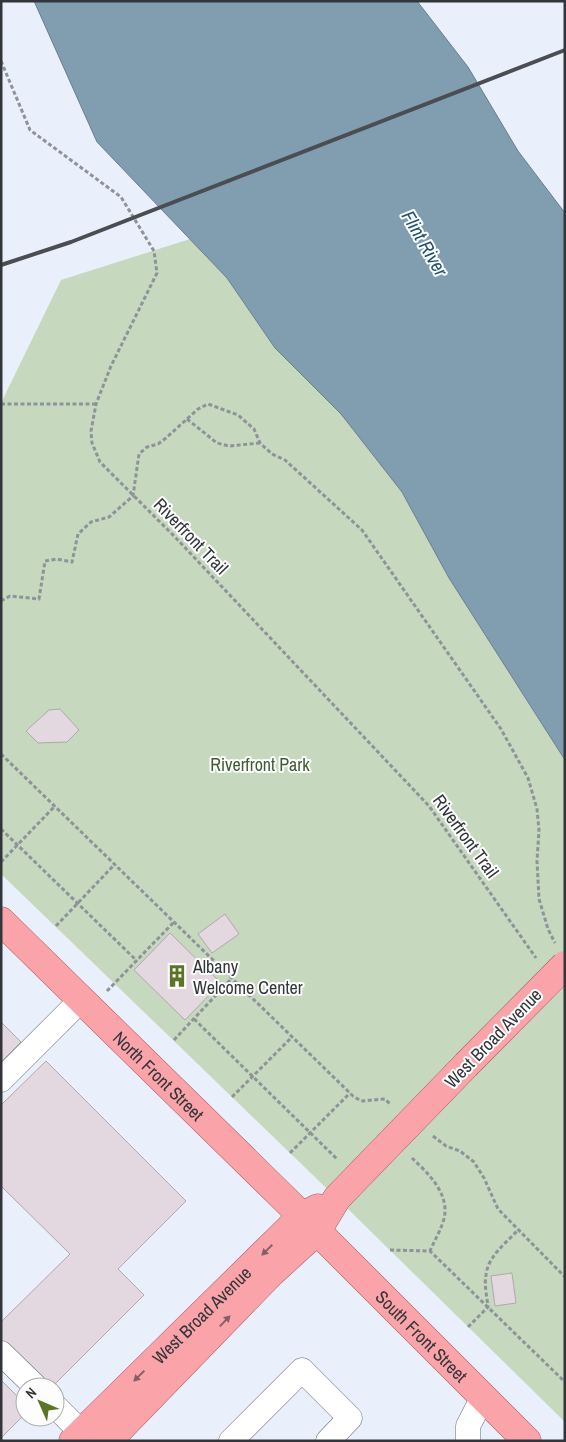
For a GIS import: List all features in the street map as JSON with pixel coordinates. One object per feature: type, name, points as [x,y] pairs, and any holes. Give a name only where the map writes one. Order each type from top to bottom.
[{"type":"main road","name":"North Front Street","points":[[1,921],[310,1223]]},
{"type":"main road","name":"West Broad Avenue","points":[[82,1438],[337,1198],[466,1065],[560,955]]},
{"type":"main road","name":"West Broad Avenue","points":[[108,1441],[271,1273],[310,1223]]},
{"type":"main road","name":"South Front Street","points":[[310,1223],[527,1441]]},
{"type":"lane","points":[[1,1080],[86,1003]]},
{"type":"lane","points":[[1,1353],[26,1377]]},
{"type":"lane","points":[[231,1441],[302,1370],[350,1418],[328,1441]]},
{"type":"lane","points":[[468,1441],[468,1426],[483,1397]]},
{"type":"lane","points":[[65,1418],[82,1438]]},
{"type":"path","name":"Riverfront Trail","points":[[1,61],[30,130],[121,197],[154,251],[156,273],[111,366],[96,404],[91,431],[92,443],[100,462],[187,550],[429,806],[536,958]]},
{"type":"path","points":[[1,404],[96,404]]},
{"type":"path","points":[[1,601],[10,596],[40,599],[45,561],[57,559],[72,562],[78,534],[91,522],[108,517],[133,496],[139,454],[147,447],[158,444],[198,409],[208,404],[238,415],[254,429],[260,443],[272,454],[285,460],[362,530],[501,729],[528,778],[537,809],[539,830],[537,861],[539,898],[548,929],[560,955]]},
{"type":"path","points":[[187,419],[217,443],[229,446],[260,443]]},
{"type":"path","points":[[1,754],[350,1093],[361,1102],[385,1099],[392,1105]]},
{"type":"path","points":[[1,862],[55,806]]},
{"type":"path","points":[[1,828],[136,960]]},
{"type":"path","points":[[56,926],[114,864]]},
{"type":"path","points":[[86,1003],[136,960],[174,922]]},
{"type":"path","points":[[174,1040],[232,978]]},
{"type":"path","points":[[194,1019],[337,1159]]},
{"type":"path","points":[[232,1097],[292,1037]]},
{"type":"path","points":[[290,1153],[350,1093]]},
{"type":"path","points":[[433,1136],[446,1146],[460,1151],[474,1162],[484,1178],[498,1210],[565,1277]]},
{"type":"path","points":[[412,1157],[433,1179],[443,1199],[445,1209],[444,1220],[430,1251]]},
{"type":"path","points":[[488,1307],[485,1276],[488,1265],[518,1230]]},
{"type":"path","points":[[390,1250],[430,1251],[565,1382]]},
{"type":"path","points":[[468,1327],[488,1307]]},
{"type":"green space","name":"Riverfront Park","points":[[190,239],[227,278],[275,348],[341,414],[402,492],[449,578],[565,760],[565,1422],[350,1211],[1,874],[1,403],[61,280]]},
{"type":"water","name":"Flint River","points":[[34,1],[417,1],[468,67],[518,151],[565,213],[565,760],[449,578],[402,492],[341,414],[275,348],[227,278],[97,142]]},
{"type":"building","points":[[60,709],[79,730],[67,742],[38,743],[26,731],[49,710]]},
{"type":"building","points":[[225,914],[239,934],[212,953],[198,934]]},
{"type":"building","name":"Albany Welcome Center","points":[[170,933],[221,983],[185,1020],[134,970]]},
{"type":"building","points":[[1,1022],[21,1042],[1,1062]]},
{"type":"building","points":[[46,1061],[186,1201],[118,1269],[144,1295],[62,1377],[31,1377],[1,1347],[1,1322],[70,1254],[1,1186],[1,1105]]},
{"type":"building","points":[[512,1273],[516,1303],[495,1306],[491,1276]]},
{"type":"building","points":[[1,1380],[15,1394],[15,1424],[1,1438]]},
{"type":"railway","points":[[1,265],[71,242],[565,50]]},
{"type":"place","name":"Albany Welcome Center","points":[[177,976]]}]
